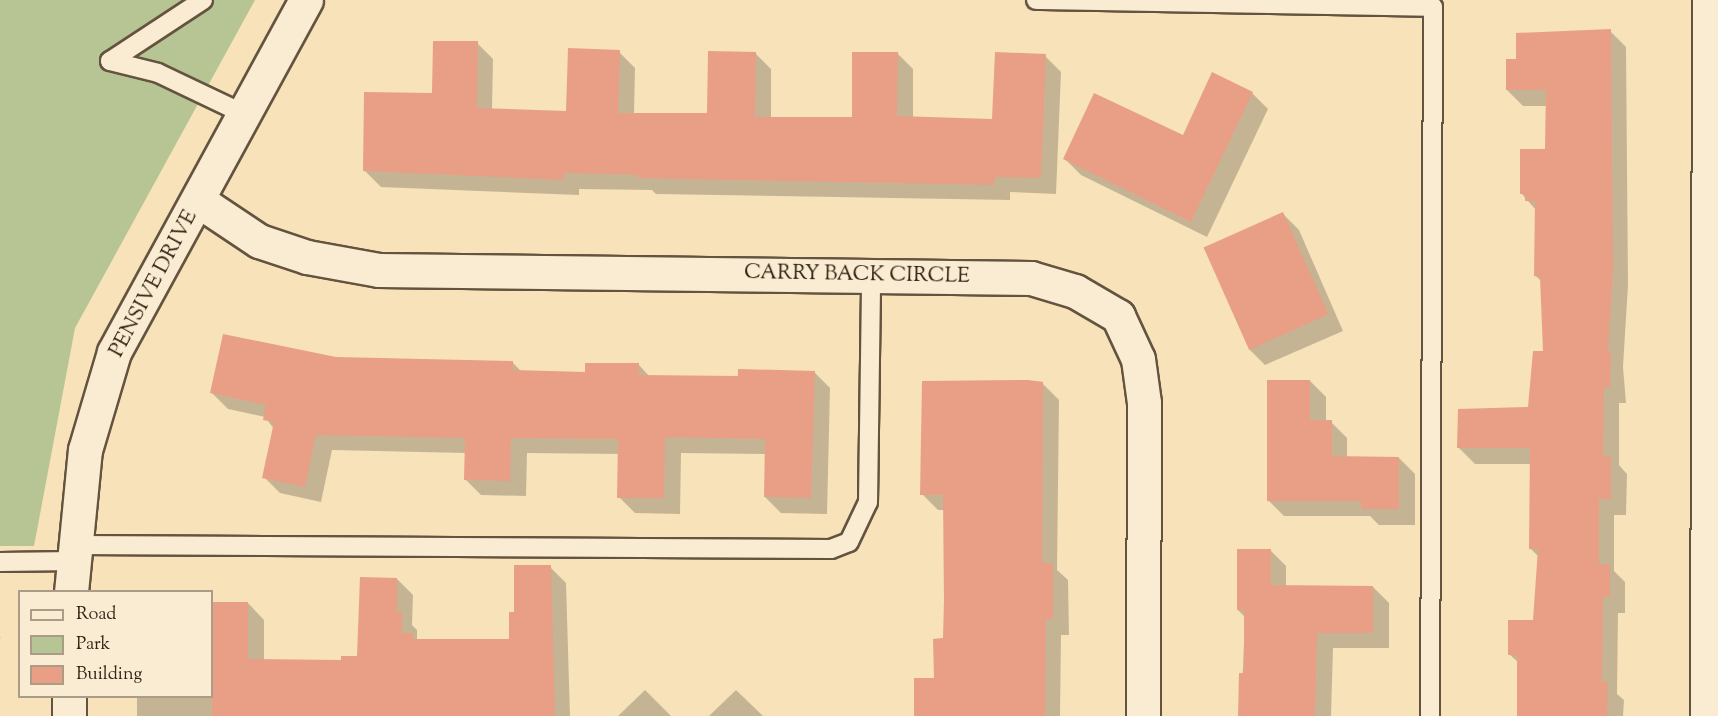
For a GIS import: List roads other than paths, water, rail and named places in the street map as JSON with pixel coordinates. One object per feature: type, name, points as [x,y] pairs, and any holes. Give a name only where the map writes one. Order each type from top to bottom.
[{"type":"street","name":"PENSIVE DRIVE","points":[[74,566],[86,450],[114,352],[246,115],[306,0]]},
{"type":"street","points":[[1707,716],[1709,0]]},
{"type":"street","name":"CARRY BACK CIRCLE","points":[[199,201],[259,241],[307,257],[379,270],[1031,278],[1075,291],[1118,316],[1138,359],[1144,403],[1143,716]]},
{"type":"street","points":[[69,698],[69,716]]},
{"type":"lane","points":[[203,0],[110,61],[158,73],[246,115]]},
{"type":"lane","points":[[1036,0],[1433,4],[1430,716]]},
{"type":"lane","points":[[0,562],[74,566],[831,549],[849,542],[868,502],[871,275]]}]
